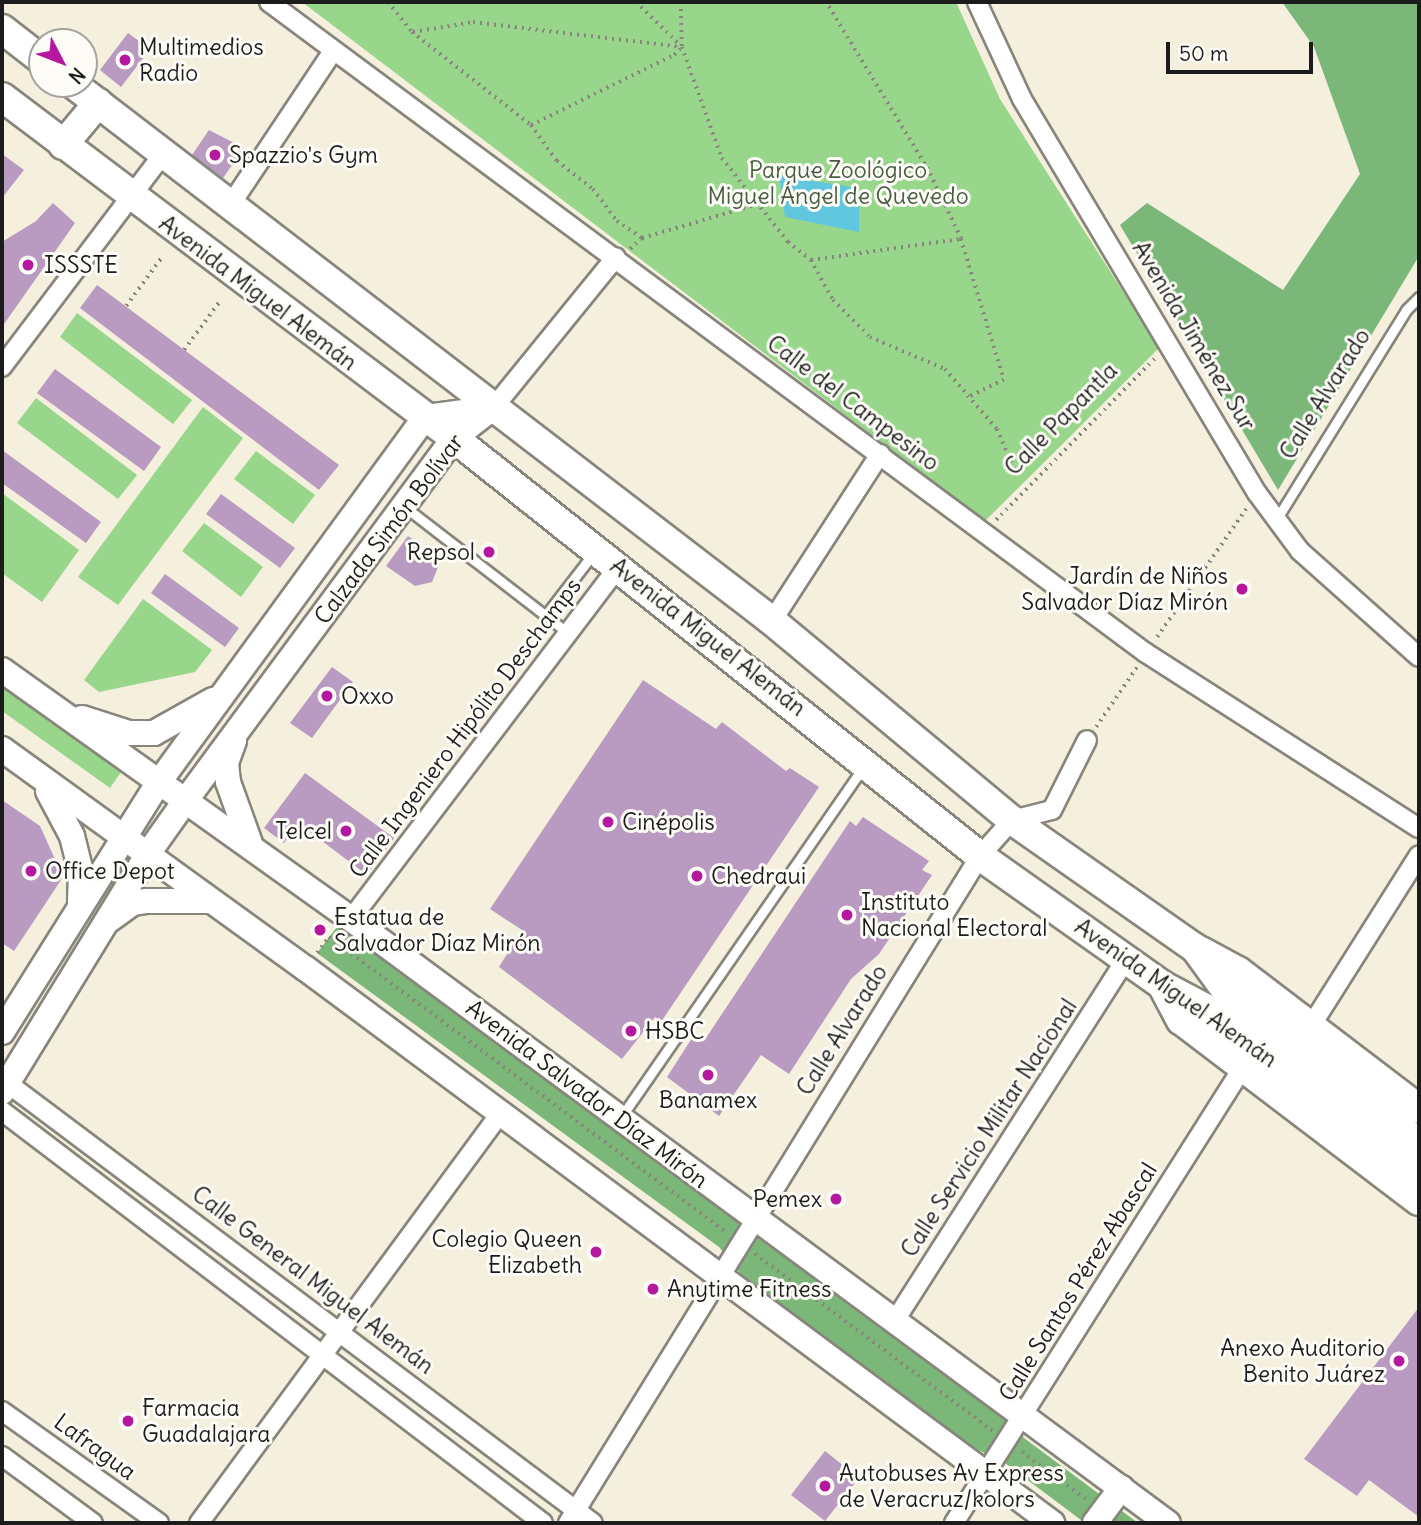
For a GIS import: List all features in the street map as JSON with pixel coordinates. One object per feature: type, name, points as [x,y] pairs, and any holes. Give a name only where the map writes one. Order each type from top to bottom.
[{"type":"main road","points":[[2,29],[28,49]]},
{"type":"main road","name":"Avenida Miguel Alemán","points":[[2,97],[128,197],[454,438],[867,761],[981,856],[1162,985],[1209,1010],[1419,1170]]},
{"type":"main road","name":"Avenida Miguel Alemán","points":[[91,98],[772,621],[1012,820],[1195,948],[1227,992],[1419,1143]]},
{"type":"main road","points":[[63,145],[98,103]]},
{"type":"main road","name":"Calzada Simón Bolívar","points":[[2,1032],[159,782],[425,417],[494,407]]},
{"type":"main road","name":"Calzada Simón Bolívar","points":[[4,1085],[147,855],[186,800],[454,438],[494,407]]},
{"type":"main road","name":"Avenida Salvador Díaz Mirón","points":[[2,670],[252,848],[343,925],[620,1119],[1168,1523]]},
{"type":"main road","points":[[60,711],[129,733],[154,733],[203,708],[232,683]]},
{"type":"main road","points":[[240,728],[226,764],[252,848]]},
{"type":"main road","points":[[2,749],[42,782],[147,855],[717,1279],[1052,1523]]},
{"type":"main road","points":[[42,782],[72,836],[80,873],[80,904]]},
{"type":"main road","points":[[106,922],[132,904],[209,901]]},
{"type":"main road","points":[[1195,948],[1238,971],[1419,1109]]},
{"type":"main road","points":[[1162,985],[1181,1020],[1419,1201]]},
{"type":"main road","points":[[1099,1518],[1121,1488]]},
{"type":"street","name":"Calle del Campesino","points":[[269,2],[1146,653],[1419,828]]},
{"type":"street","name":"Avenida Jiménez Sur","points":[[977,2],[1022,99],[1171,342],[1257,492],[1300,551],[1419,657]]},
{"type":"street","points":[[231,204],[333,51]]},
{"type":"street","points":[[2,367],[163,154]]},
{"type":"street","points":[[494,407],[616,257]]},
{"type":"street","points":[[772,621],[880,454]]},
{"type":"street","name":"Calle Ingeniero Hipólito Deschamps","points":[[343,925],[618,567]]},
{"type":"street","points":[[1012,820],[1052,810],[1087,740]]},
{"type":"street","name":"Calle Alvarado","points":[[572,1517],[753,1217],[981,856],[1012,820]]},
{"type":"street","points":[[1311,1026],[1419,855]]},
{"type":"street","name":"Calle Servicio Militar Nacional","points":[[894,1322],[1126,959]]},
{"type":"street","name":"Calle Santos Pérez Abascal","points":[[954,1523],[1243,1067]]},
{"type":"street","name":"Calle General Miguel Alemán","points":[[4,1085],[342,1331],[572,1517],[593,1523]]},
{"type":"street","points":[[2,1111],[543,1523]]},
{"type":"street","points":[[199,1523],[499,1115]]},
{"type":"street","name":"Lafragua","points":[[2,1411],[159,1523]]},
{"type":"street","points":[[2,1456],[93,1523]]},
{"type":"lane","name":"Calle Alvarado","points":[[1276,520],[1407,309],[1419,297]]},
{"type":"lane","points":[[404,506],[568,634]]},
{"type":"lane","points":[[545,616],[596,550]]},
{"type":"lane","points":[[620,1119],[867,761]]},
{"type":"path","points":[[388,2],[412,32],[531,125],[557,161],[593,189],[617,221],[642,238],[758,204]]},
{"type":"path","points":[[636,2],[682,47]]},
{"type":"path","points":[[681,2],[682,47],[722,158],[788,242],[811,260],[834,300],[870,338],[945,369],[997,429],[1018,477]]},
{"type":"path","points":[[826,2],[928,170],[961,239],[1004,380],[969,397]]},
{"type":"path","points":[[412,32],[473,22],[682,47]]},
{"type":"path","points":[[531,125],[674,55],[682,47]]},
{"type":"path","points":[[811,260],[961,239]]},
{"type":"path","points":[[126,306],[162,257]]},
{"type":"path","points":[[184,350],[220,301]]},
{"type":"path","name":"Calle Papantla","points":[[985,531],[1171,342]]},
{"type":"path","points":[[1087,740],[1257,492]]},
{"type":"path","points":[[317,953],[343,925]]},
{"type":"path","points":[[329,937],[1006,1440],[1099,1518]]},
{"type":"green space","name":"Parque Zoológico Miguel Ángel de Quevedo","points":[[302,2],[956,2],[1000,99],[1159,348],[985,521]]},
{"type":"green space","points":[[1282,2],[1419,2],[1419,256],[1278,490],[1120,225],[1147,203],[1283,290],[1360,174],[1314,47]]},
{"type":"green space","points":[[77,313],[192,400],[173,424],[60,337]]},
{"type":"green space","points":[[36,398],[137,475],[118,499],[17,423]]},
{"type":"green space","points":[[203,407],[243,438],[118,605],[78,577]]},
{"type":"green space","points":[[256,451],[315,495],[293,524],[234,479]]},
{"type":"green space","points":[[2,493],[79,550],[42,602],[2,573]]},
{"type":"green space","points":[[204,523],[263,567],[241,597],[182,551]]},
{"type":"green space","points":[[143,599],[212,650],[195,672],[99,692],[84,680]]},
{"type":"green space","points":[[2,684],[121,772],[110,788],[2,711]]},
{"type":"green space","points":[[340,923],[735,1219],[995,1401],[1024,1438],[1138,1523],[1085,1523],[1005,1463],[964,1443],[741,1274],[719,1247],[317,953]]},
{"type":"water","points":[[779,176],[859,188],[859,232],[785,217]]},
{"type":"building","name":"Multimedios Radio","points":[[128,33],[150,49],[121,87],[100,70]]},
{"type":"building","name":"Spazzio's Gym","points":[[209,130],[244,148],[223,178],[192,155]]},
{"type":"building","points":[[2,154],[24,170],[2,198]]},
{"type":"building","points":[[53,203],[75,223],[2,327],[2,242],[36,221]]},
{"type":"building","points":[[97,285],[339,465],[319,490],[80,308]]},
{"type":"building","points":[[55,369],[161,447],[144,471],[37,393]]},
{"type":"building","points":[[2,450],[101,522],[86,543],[2,483]]},
{"type":"building","points":[[221,494],[295,548],[280,568],[206,514]]},
{"type":"building","points":[[408,536],[441,560],[432,582],[415,586],[386,566]]},
{"type":"building","points":[[165,574],[239,628],[225,647],[151,593]]},
{"type":"building","name":"Oxxo","points":[[332,667],[353,682],[312,738],[290,723]]},
{"type":"building","points":[[643,680],[716,729],[722,722],[786,771],[790,768],[819,787],[661,1022],[655,1017],[622,1059],[499,967],[522,930],[490,909]]},
{"type":"building","name":"Telcel","points":[[305,773],[394,838],[367,875],[298,823],[284,843],[264,828]]},
{"type":"building","name":"Office Depot","points":[[2,800],[40,826],[63,877],[14,951],[2,943]]},
{"type":"building","name":"Instituto Nacional Electoral","points":[[863,817],[929,861],[922,870],[932,875],[879,954],[851,979],[789,1074],[761,1055],[719,1116],[667,1077],[694,1035],[704,1041],[850,821],[856,826]]},
{"type":"building","name":"Anexo Auditorio Benito Juárez","points":[[1419,1307],[1419,1517],[1369,1480],[1357,1496],[1304,1459]]},
{"type":"building","name":"Autobuses Av Express de Veracruz/kolors","points":[[825,1451],[859,1478],[825,1521],[791,1495]]},
{"type":"place","name":"Multimedios Radio","points":[[125,60]]},
{"type":"place","name":"Spazzio's Gym","points":[[215,155]]},
{"type":"place","name":"ISSSTE","points":[[28,265]]},
{"type":"place","name":"Repsol","points":[[489,552]]},
{"type":"place","name":"Jardín de Niños Salvador Díaz Mirón","points":[[1242,589]]},
{"type":"place","name":"Oxxo","points":[[327,696]]},
{"type":"place","name":"Cinépolis","points":[[608,822]]},
{"type":"place","name":"Telcel","points":[[346,831]]},
{"type":"place","name":"Office Depot","points":[[31,871]]},
{"type":"place","name":"Chedraui","points":[[697,876]]},
{"type":"place","name":"Instituto Nacional Electoral","points":[[847,915]]},
{"type":"place","name":"Estatua de Salvador Díaz Mirón","points":[[320,930]]},
{"type":"place","name":"HSBC","points":[[631,1031]]},
{"type":"place","name":"Banamex","points":[[708,1075]]},
{"type":"place","name":"Pemex","points":[[836,1199]]},
{"type":"place","name":"Colegio Queen Elizabeth","points":[[596,1252]]},
{"type":"place","name":"Anytime Fitness","points":[[653,1289]]},
{"type":"place","name":"Anexo Auditorio Benito Juárez","points":[[1399,1361]]},
{"type":"place","name":"Farmacia Guadalajara","points":[[128,1421]]},
{"type":"place","name":"Autobuses Av Express de Veracruz/kolors","points":[[825,1486]]}]
